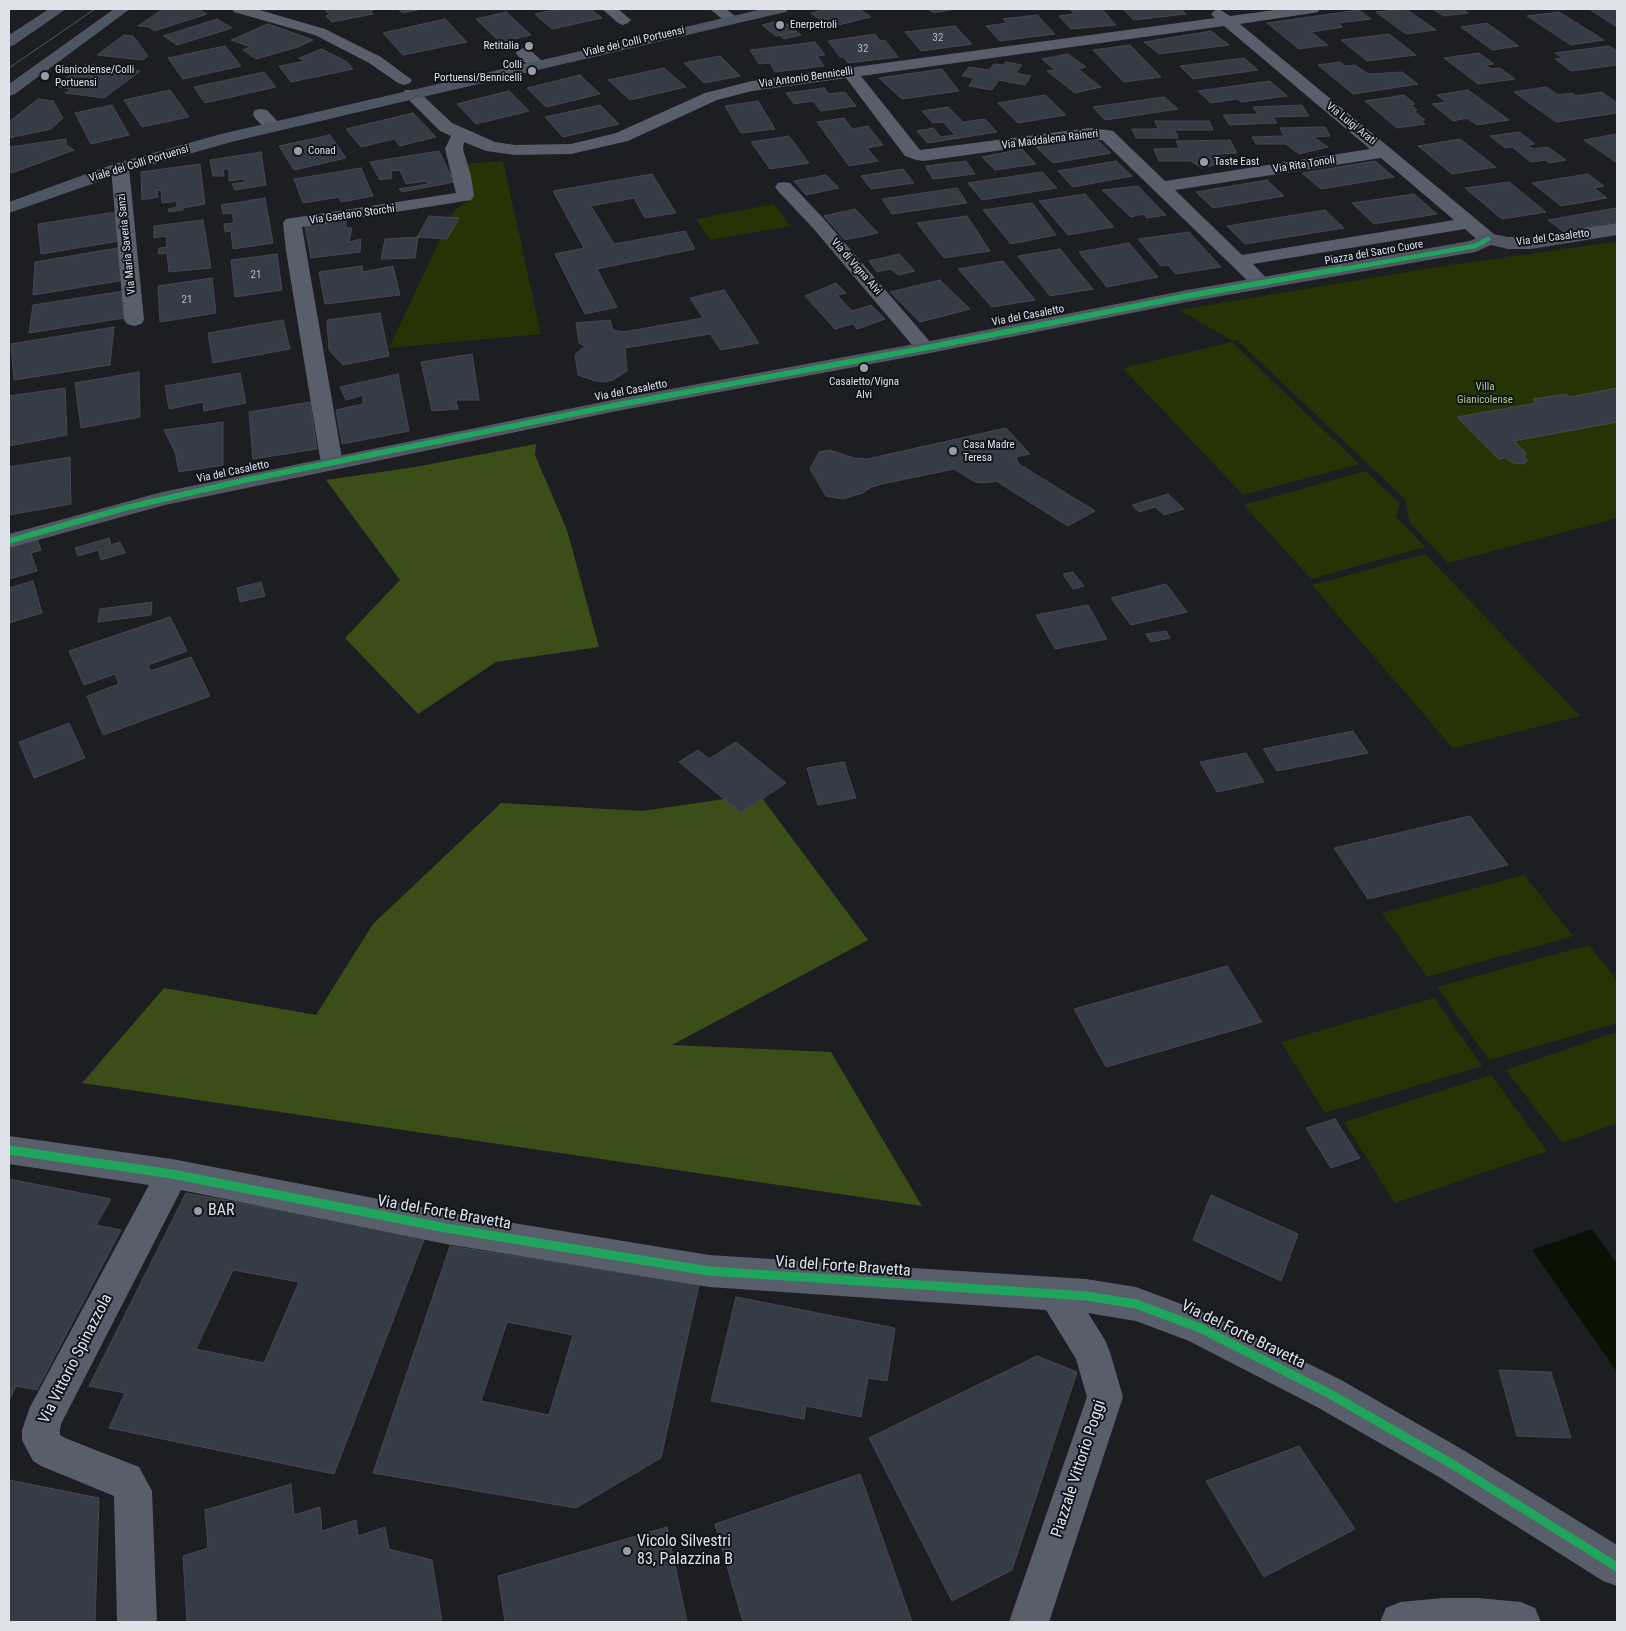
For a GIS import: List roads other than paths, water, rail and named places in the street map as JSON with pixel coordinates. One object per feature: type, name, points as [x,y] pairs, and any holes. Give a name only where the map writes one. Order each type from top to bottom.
[{"type":"main road","points":[[9,42],[59,9]]},
{"type":"main road","points":[[9,91],[123,9]]},
{"type":"main road","name":"Viale dei Colli Portuensi","points":[[570,42],[717,9]]},
{"type":"main road","name":"Viale dei Colli Portuensi","points":[[205,128],[408,86],[536,64],[781,9]]},
{"type":"main road","points":[[505,57],[542,48]]},
{"type":"main road","name":"Viale dei Colli Portuensi","points":[[382,85],[408,86],[422,76]]},
{"type":"main road","name":"Viale dei Colli Portuensi","points":[[114,162],[270,116]]},
{"type":"main road","name":"Viale dei Colli Portuensi","points":[[9,208],[114,162],[148,144]]},
{"type":"street","name":"Via Antonio Bennicelli","points":[[239,9],[320,32],[375,60],[408,86],[446,127],[462,136],[487,145],[515,150],[558,150],[583,147],[622,137],[700,100],[724,92],[850,72],[1313,9]]},
{"type":"street","points":[[609,9],[623,20]]},
{"type":"street","name":"Viale dei Colli Portuensi","points":[[717,9],[732,20]]},
{"type":"street","name":"Via Luigi Arati","points":[[1213,9],[1488,239]]},
{"type":"street","points":[[524,53],[536,64]]},
{"type":"street","name":"Via Maddalena Raineri","points":[[850,72],[911,152],[916,155],[924,156],[1089,133],[1102,133],[1112,138],[1261,283]]},
{"type":"street","name":"Via Gaetano Storchi","points":[[331,458],[292,224],[462,198],[465,196],[462,176],[454,149],[456,141],[462,136]]},
{"type":"street","name":"Via Rita Tonoli","points":[[1163,187],[1386,152]]},
{"type":"street","name":"Via Maria Saveria Sanzi","points":[[114,162],[134,320]]},
{"type":"street","name":"Via di Vigna Alvi","points":[[784,187],[824,230],[925,348]]},
{"type":"street","name":"Piazza del Sacro Cuore","points":[[1239,261],[1470,224]]},
{"type":"street","name":"Via del Casaletto","points":[[1488,239],[1508,244],[1531,243],[1617,229]]},
{"type":"street","name":"Piazza del Sacro Cuore","points":[[1261,283],[1475,246],[1488,239]]},
{"type":"street","name":"Via del Casaletto","points":[[9,541],[125,508],[256,478],[617,405],[1261,283]]},
{"type":"street","name":"Via del Forte Bravetta","points":[[9,1150],[172,1174],[446,1228],[709,1271],[1112,1298],[1136,1304],[1200,1328],[1330,1394],[1452,1464],[1617,1567]]},
{"type":"street","name":"Via Vittorio Spinazzola","points":[[137,1622],[133,1491],[126,1480],[54,1453],[46,1448],[41,1440],[41,1430],[43,1420],[172,1174]]},
{"type":"street","name":"Piazzale Vittorio Poggi","points":[[1030,1622],[1105,1398],[1092,1352],[1056,1294]]},
{"type":"street","points":[[1400,1622],[1443,1618],[1478,1618],[1521,1622]]},
{"type":"tram line","points":[[9,68],[95,9]]},
{"type":"place","name":"Enerpetroli","points":[[780,25]]},
{"type":"place","name":"Retitalia","points":[[529,46]]},
{"type":"place","name":"Colli Portuensi/Bennicelli","points":[[532,71]]},
{"type":"place","name":"Gianicolense/Colli Portuensi","points":[[45,76]]},
{"type":"place","name":"Conad","points":[[298,151]]},
{"type":"place","name":"Taste East","points":[[1204,162]]},
{"type":"place","name":"Casaletto/Vigna Alvi","points":[[864,368]]},
{"type":"place","name":"Casa Madre Teresa","points":[[953,451]]},
{"type":"place","name":"BAR","points":[[198,1211]]},
{"type":"place","name":"Vicolo Silvestri 83, Palazzina B","points":[[627,1551]]},
{"type":"park label","name":"Villa Gianicolense","points":[[1485,393]]}]
